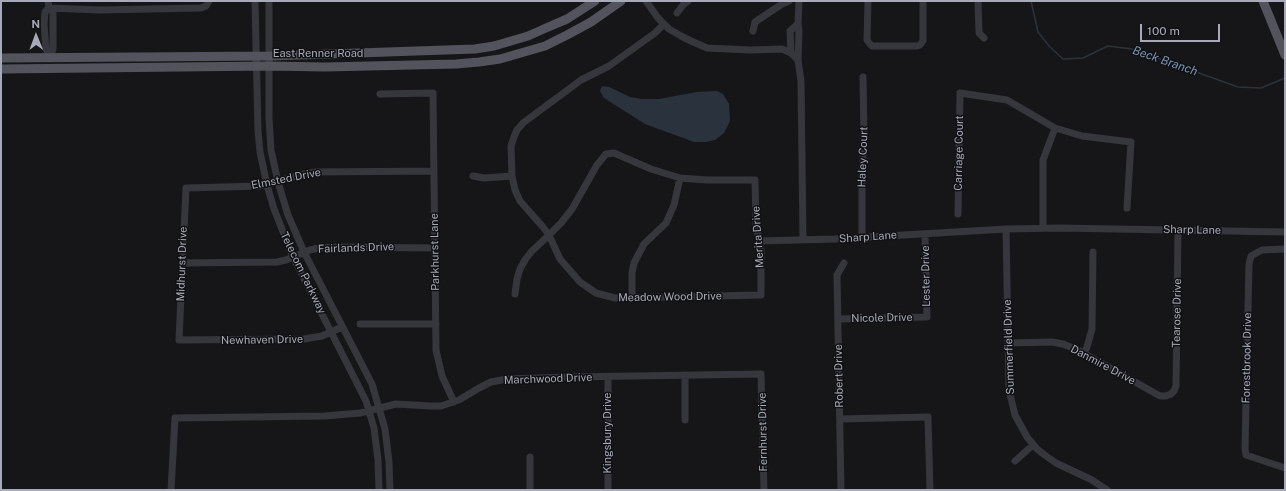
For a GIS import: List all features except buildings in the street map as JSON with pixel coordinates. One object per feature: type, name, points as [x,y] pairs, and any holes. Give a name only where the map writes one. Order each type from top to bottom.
[{"type":"main road","name":"East Renner Road","points":[[1,58],[270,56],[475,49],[494,46],[528,36],[567,18],[595,1]]},
{"type":"main road","name":"East Renner Road","points":[[1,69],[270,66],[325,67],[456,64],[500,59],[545,46],[567,36],[591,22],[621,1]]},
{"type":"main road","points":[[1263,1],[1285,55]]},
{"type":"main road","points":[[50,58],[50,69]]},
{"type":"street","name":"Telecom Parkway","points":[[255,1],[258,132],[260,152],[274,209],[293,257],[363,394],[369,410],[374,428],[378,460],[379,490]]},
{"type":"street","name":"Telecom Parkway","points":[[269,1],[269,97],[271,150],[278,182],[288,215],[304,252],[372,384],[385,429],[389,462],[390,490]]},
{"type":"street","points":[[646,1],[664,24],[680,36],[707,48],[782,50],[790,53],[798,60]]},
{"type":"street","points":[[676,13],[688,1]]},
{"type":"street","points":[[752,31],[755,22],[789,1]]},
{"type":"street","points":[[799,1],[798,24],[800,31],[798,60],[801,81],[804,240]]},
{"type":"street","points":[[868,1],[867,40],[872,46],[917,46],[921,44],[923,41],[924,1]]},
{"type":"street","points":[[978,1],[979,33],[984,38]]},
{"type":"street","points":[[50,58],[46,49],[44,24],[45,12],[49,4],[116,10],[201,8],[208,4]]},
{"type":"street","name":"Meadow Wood Drive","points":[[664,24],[609,66],[581,80],[530,116],[523,123],[511,146],[512,176],[515,190],[520,201],[543,226],[549,235],[560,259],[580,282],[589,289],[608,297],[632,298],[761,295]]},
{"type":"street","points":[[790,53],[790,30],[798,24]]},
{"type":"street","name":"Haley Court","points":[[862,237],[862,172],[864,139],[863,77]]},
{"type":"street","name":"Parkhurst Lane","points":[[380,94],[433,93],[436,350],[447,390],[454,402]]},
{"type":"street","name":"Carriage Court","points":[[958,214],[960,93],[1007,100],[1055,128]]},
{"type":"street","points":[[1043,228],[1043,160],[1055,128],[1082,136],[1131,142],[1127,208]]},
{"type":"street","points":[[516,294],[517,278],[525,260],[568,214],[597,165],[606,154],[614,152],[651,169],[680,178],[674,205],[666,223],[644,244],[634,263],[632,273],[632,298]]},
{"type":"street","name":"Elmsted Drive","points":[[186,188],[260,186],[316,172],[434,171]]},
{"type":"street","points":[[473,176],[484,178],[512,176]]},
{"type":"street","name":"Merita Drive","points":[[680,178],[707,180],[755,180],[756,224],[761,250],[761,295]]},
{"type":"street","name":"Midhurst Drive","points":[[179,340],[186,188]]},
{"type":"street","name":"Sharp Lane","points":[[760,241],[1043,228],[1285,232]]},
{"type":"street","name":"Summerfield Drive","points":[[1006,229],[1009,390],[1010,399],[1018,423],[1033,445],[1056,463],[1092,480],[1098,487],[1106,490]]},
{"type":"street","name":"Tearose Drive","points":[[1171,394],[1176,386],[1178,230]]},
{"type":"street","name":"Lester Drive","points":[[925,234],[926,317]]},
{"type":"street","name":"Fairlands Drive","points":[[182,263],[277,262],[319,248],[435,248]]},
{"type":"street","name":"Forestbrook Drive","points":[[1285,250],[1262,250],[1251,256],[1249,264],[1245,449],[1246,455],[1285,468]]},
{"type":"street","points":[[1084,353],[1092,329],[1093,252]]},
{"type":"street","name":"Robert Drive","points":[[841,490],[837,275],[844,263]]},
{"type":"street","name":"Nicole Drive","points":[[838,319],[926,317]]},
{"type":"street","points":[[360,324],[436,324]]},
{"type":"street","name":"Newhaven Drive","points":[[179,340],[304,340],[322,336],[342,327]]},
{"type":"street","name":"Danmire Drive","points":[[1008,343],[1052,342],[1073,348],[1160,396],[1171,394]]},
{"type":"street","name":"Marchwood Drive","points":[[171,490],[175,418],[325,416],[350,414],[396,404],[441,406],[459,400],[491,382],[526,378],[761,374]]},
{"type":"street","name":"Fernhurst Drive","points":[[761,374],[764,490]]},
{"type":"street","points":[[685,376],[685,420]]},
{"type":"street","name":"Kingsbury Drive","points":[[608,377],[608,490]]},
{"type":"street","points":[[840,418],[928,417],[930,490]]},
{"type":"street","points":[[1015,461],[1033,445]]},
{"type":"street","points":[[530,457],[530,490]]},
{"type":"shaded area","points":[[602,86],[609,87],[630,97],[641,99],[659,99],[697,92],[717,91],[723,94],[729,104],[730,121],[724,133],[715,140],[694,142],[645,124],[604,98],[600,91]]},
{"type":"waterway","name":"Beck Branch","points":[[1031,1],[1038,32],[1050,47],[1063,59],[1083,58],[1108,46],[1132,49],[1238,87],[1261,88],[1285,78]]}]
